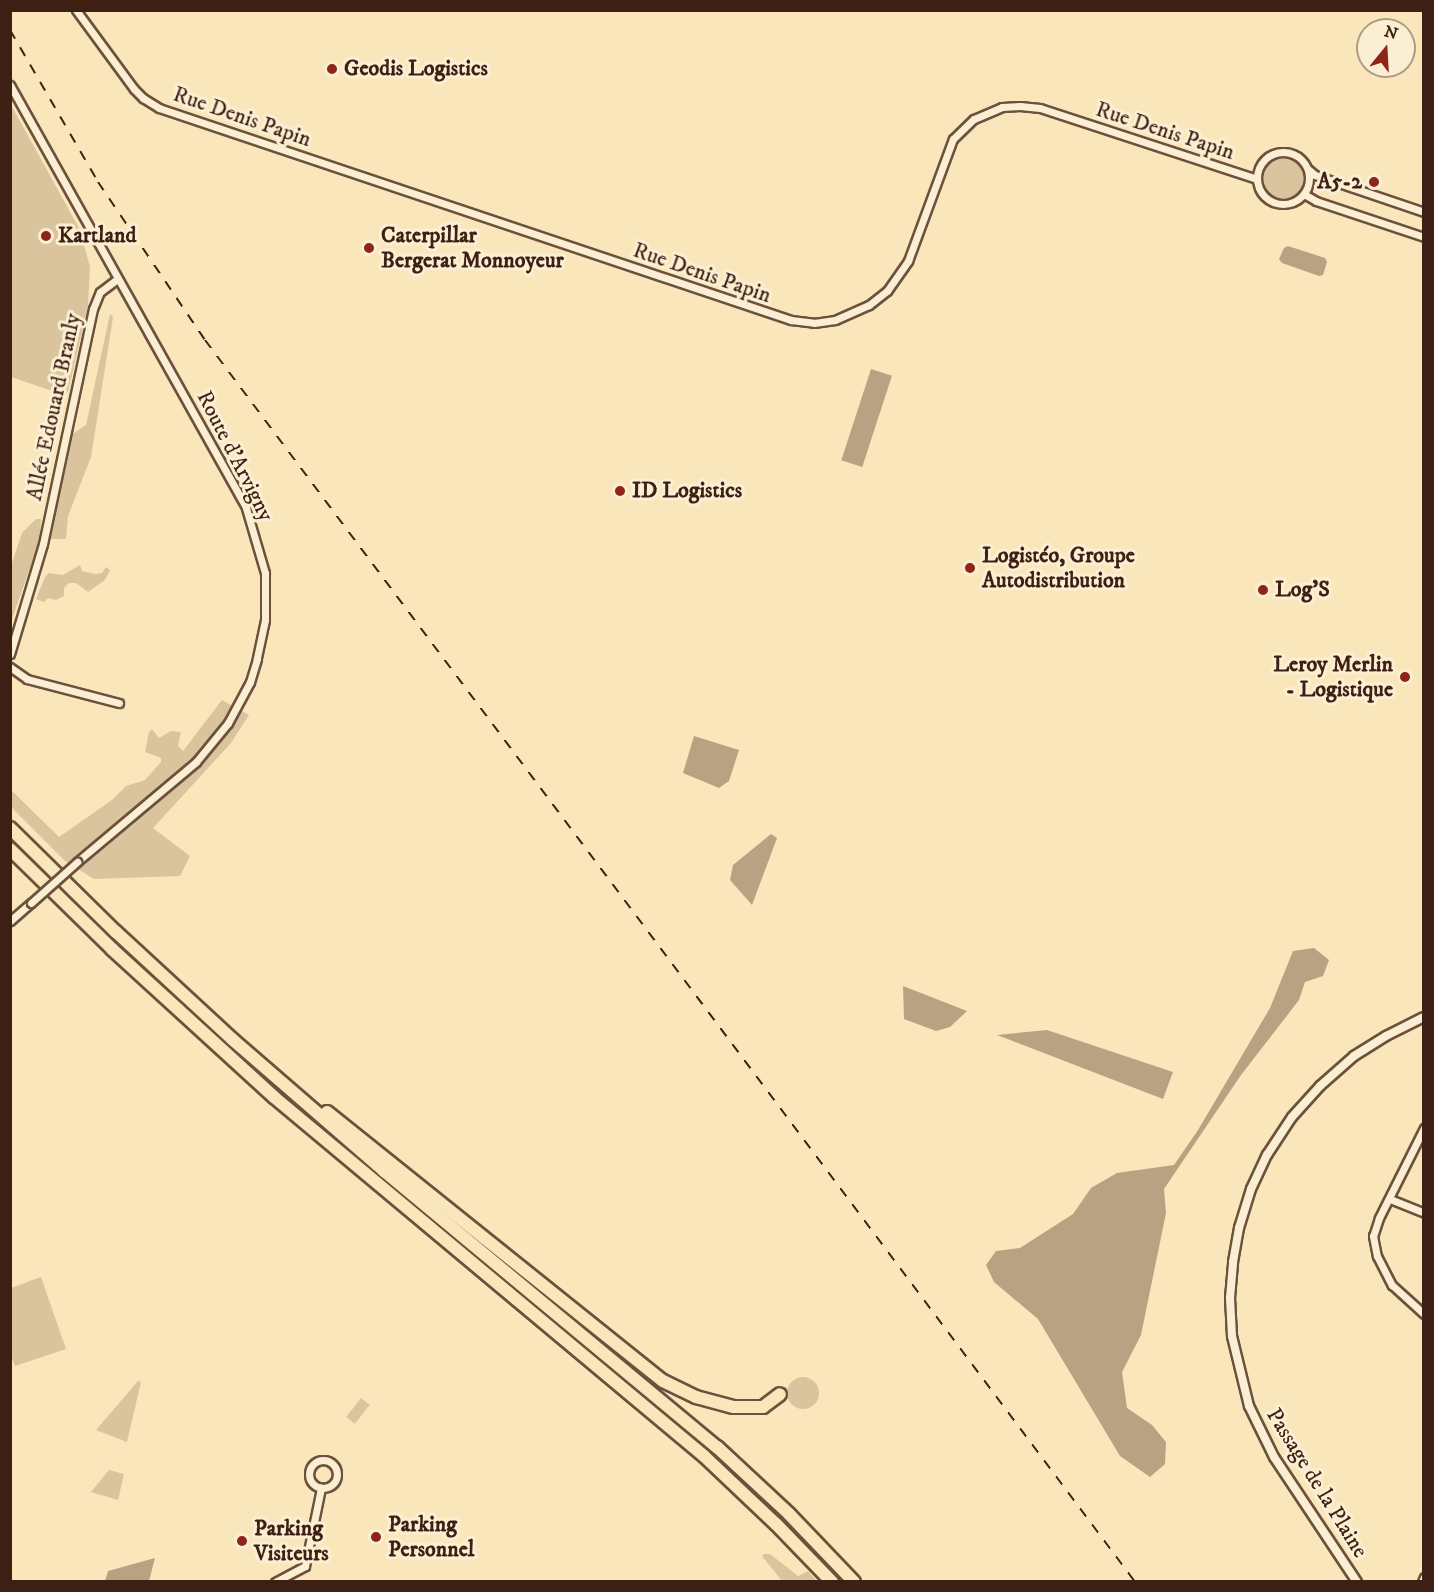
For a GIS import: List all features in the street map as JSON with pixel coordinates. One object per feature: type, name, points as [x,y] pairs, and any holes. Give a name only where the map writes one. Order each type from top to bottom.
[{"type":"highway","points":[[10,828],[125,940],[281,1082],[384,1171],[717,1447],[789,1514],[854,1581]]},
{"type":"highway","points":[[10,849],[112,949],[274,1097],[704,1456],[832,1581]]},
{"type":"highway","points":[[281,1082],[317,1104],[663,1381],[696,1397],[734,1407],[763,1407],[780,1394]]},
{"type":"street","name":"Rue Denis Papin","points":[[76,10],[134,89],[151,104],[791,320],[814,323],[835,320],[869,305],[887,291],[908,261],[953,139],[974,119],[1002,107],[1040,108],[1257,179]]},
{"type":"street","name":"Route d'Arvigny","points":[[10,85],[246,508],[265,573],[265,620],[250,682],[228,723],[196,762],[10,921]]},
{"type":"street","points":[[1309,170],[1310,178],[1304,194],[1289,203],[1272,201],[1259,188],[1257,179],[1261,163],[1275,153],[1293,153],[1315,175],[1424,212]]},
{"type":"street","points":[[1304,194],[1316,201],[1424,237]]},
{"type":"street","name":"Allée Edouard Branly","points":[[10,654],[43,544],[93,309],[100,292],[117,279]]},
{"type":"street","points":[[63,399],[74,401]]},
{"type":"street","points":[[10,667],[27,679],[119,703]]},
{"type":"street","name":"Passage de la Plaine","points":[[1357,1581],[1274,1457],[1249,1406],[1232,1336],[1233,1262],[1239,1228],[1254,1182],[1267,1155],[1292,1117],[1320,1086],[1354,1056],[1386,1036],[1424,1017]]},
{"type":"street","points":[[1424,1128],[1374,1231],[1377,1256],[1392,1285],[1424,1314]]},
{"type":"street","points":[[1390,1199],[1424,1212]]},
{"type":"street","points":[[326,1460],[334,1465],[337,1474],[330,1486],[321,1488],[311,1481],[309,1473],[317,1461],[326,1460]]},
{"type":"street","points":[[275,1581],[305,1566],[321,1488]]},
{"type":"street","points":[[1422,1581],[1424,1577]]},
{"type":"shaded area","name":"Kartland","points":[[10,103],[80,230],[90,267],[88,306],[68,392],[64,395],[11,377]]},
{"type":"shaded area","points":[[1284,156],[1299,163],[1306,178],[1299,193],[1284,200],[1269,193],[1262,178],[1269,163]]},
{"type":"shaded area","points":[[1288,246],[1325,258],[1327,262],[1323,275],[1319,276],[1282,263],[1279,259],[1284,248]]},
{"type":"shaded area","points":[[110,314],[113,317],[91,457],[68,516],[66,539],[50,539],[71,435],[86,425]]},
{"type":"shaded area","points":[[871,369],[892,376],[862,467],[841,460]]},
{"type":"shaded area","points":[[36,519],[41,519],[40,539],[11,622],[11,566],[22,533]]},
{"type":"shaded area","points":[[80,565],[82,571],[95,574],[102,573],[106,567],[110,570],[105,580],[88,592],[76,583],[69,583],[64,588],[64,596],[56,600],[48,598],[44,602],[36,599],[49,573],[63,575]]},
{"type":"shaded area","points":[[222,700],[249,715],[231,743],[153,828],[190,856],[180,876],[94,879],[65,861],[11,807],[10,789],[59,837],[112,800],[126,786],[145,780],[161,762],[161,758],[145,752],[149,732],[152,729],[159,738],[171,731],[181,732],[178,746],[183,751]]},
{"type":"shaded area","points":[[694,736],[739,750],[729,781],[719,788],[683,773]]},
{"type":"shaded area","points":[[771,834],[777,838],[752,905],[730,880],[733,865]]},
{"type":"shaded area","points":[[1314,948],[1329,960],[1323,976],[1305,982],[1299,1000],[1241,1075],[1164,1189],[1166,1213],[1141,1335],[1122,1372],[1127,1408],[1152,1425],[1166,1442],[1165,1464],[1150,1477],[1120,1456],[1038,1319],[994,1282],[986,1265],[996,1251],[1020,1248],[1073,1214],[1091,1188],[1117,1173],[1174,1165],[1198,1130],[1270,1008],[1293,951]]},
{"type":"shaded area","points":[[903,986],[967,1011],[950,1027],[936,1031],[904,1019]]},
{"type":"shaded area","points":[[1047,1030],[1173,1072],[1163,1099],[997,1035]]},
{"type":"shaded area","points":[[41,1277],[66,1349],[15,1366],[10,1354],[11,1288]]},
{"type":"shaded area","points":[[803,1377],[815,1381],[819,1393],[815,1405],[803,1409],[791,1405],[787,1393],[791,1381]]},
{"type":"shaded area","points":[[138,1381],[141,1382],[127,1442],[96,1430]]},
{"type":"shaded area","points":[[361,1398],[370,1405],[355,1424],[346,1417]]},
{"type":"shaded area","points":[[109,1470],[124,1474],[118,1500],[91,1492]]},
{"type":"shaded area","points":[[770,1554],[798,1576],[808,1571],[817,1581],[782,1581],[762,1556]]},
{"type":"shaded area","points":[[155,1558],[149,1581],[105,1581],[108,1571]]},
{"type":"railway","points":[[10,30],[98,182],[205,340],[1135,1582]]},
{"type":"place","name":"Geodis Logistics","points":[[332,69]]},
{"type":"place","name":"A5-2","points":[[1374,182]]},
{"type":"place","name":"Kartland","points":[[46,236]]},
{"type":"place","name":"Caterpillar Bergerat Monnoyeur","points":[[369,248]]},
{"type":"place","name":"ID Logistics","points":[[620,491]]},
{"type":"place","name":"Logistéo, Groupe Autodistribution","points":[[970,568]]},
{"type":"place","name":"Log'S","points":[[1263,590]]},
{"type":"place","name":"Leroy Merlin - Logistique","points":[[1405,677]]},
{"type":"place","name":"Parking Personnel","points":[[376,1537]]},
{"type":"place","name":"Parking Visiteurs","points":[[242,1541]]}]
